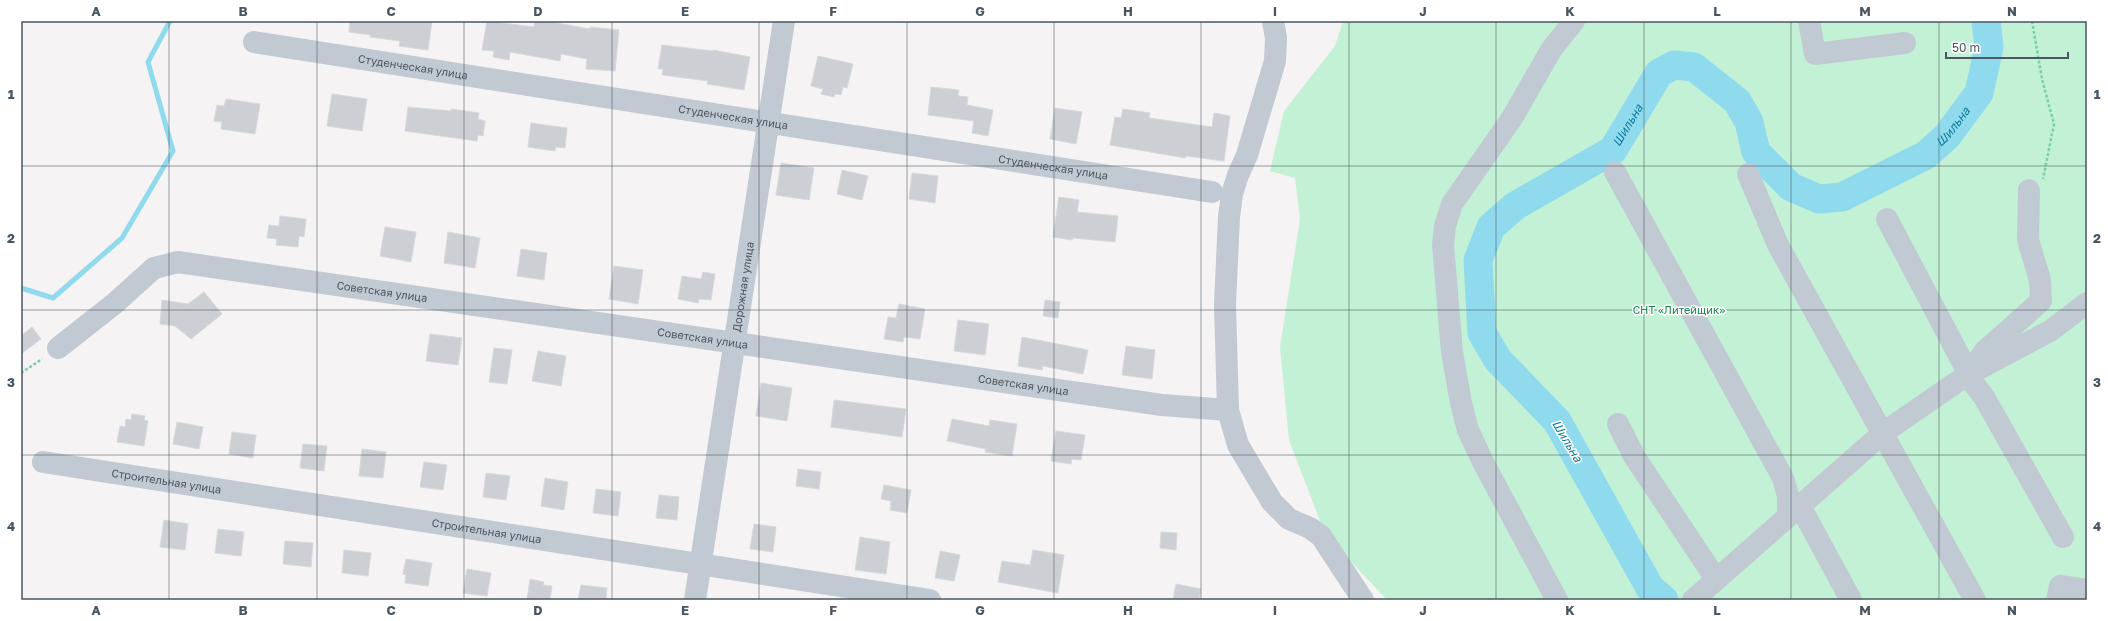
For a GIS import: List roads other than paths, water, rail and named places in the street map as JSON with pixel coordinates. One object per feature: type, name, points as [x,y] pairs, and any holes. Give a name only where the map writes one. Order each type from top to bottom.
[{"type":"street","name":"Дорожная улица","points":[[695,600],[784,21]]},
{"type":"street","points":[[1273,21],[1276,38],[1275,61],[1247,155],[1238,175],[1232,194],[1228,217],[1225,304],[1228,410],[1238,445],[1272,502],[1289,519],[1310,528],[1321,536],[1363,600]]},
{"type":"street","points":[[1557,600],[1483,462],[1468,430],[1461,403],[1452,352],[1443,245],[1445,226],[1452,204],[1512,118],[1551,50],[1574,21]]},
{"type":"street","points":[[1809,21],[1815,54],[1905,43]]},
{"type":"street","name":"Студенческая улица","points":[[254,42],[1212,192]]},
{"type":"street","points":[[1616,172],[1783,478],[1794,511],[1851,600]]},
{"type":"street","points":[[1748,174],[1778,245],[1869,412],[1883,433],[1975,600]]},
{"type":"street","points":[[1967,375],[1985,351],[2041,301],[2040,280],[2028,240],[2029,190]]},
{"type":"street","points":[[1887,219],[1963,363],[1967,375],[1984,397],[2063,537]]},
{"type":"street","name":"Советская улица","points":[[58,348],[114,304],[154,268],[178,262],[1162,405],[1228,410]]},
{"type":"street","points":[[1618,424],[1705,590],[1883,433],[1967,375],[2050,331],[2087,303]]},
{"type":"street","name":"Строительная улица","points":[[43,462],[700,566],[930,600]]},
{"type":"street","points":[[2057,600],[2060,586],[2087,590]]},
{"type":"waterway","points":[[21,288],[53,298],[122,238],[173,151],[148,62],[170,21]]},
{"type":"waterway","name":"Шильна","points":[[1664,600],[1650,588],[1557,421],[1498,360],[1482,333],[1478,260],[1491,227],[1515,206],[1613,150],[1659,73],[1674,65],[1694,67],[1737,101],[1749,122],[1756,152],[1791,187],[1819,199],[1842,197],[1926,155],[1947,136],[1979,93],[1989,47],[1986,21]]},
{"type":"park label","name":"СНТ «Литейщик»","points":[[1679,310]]}]
